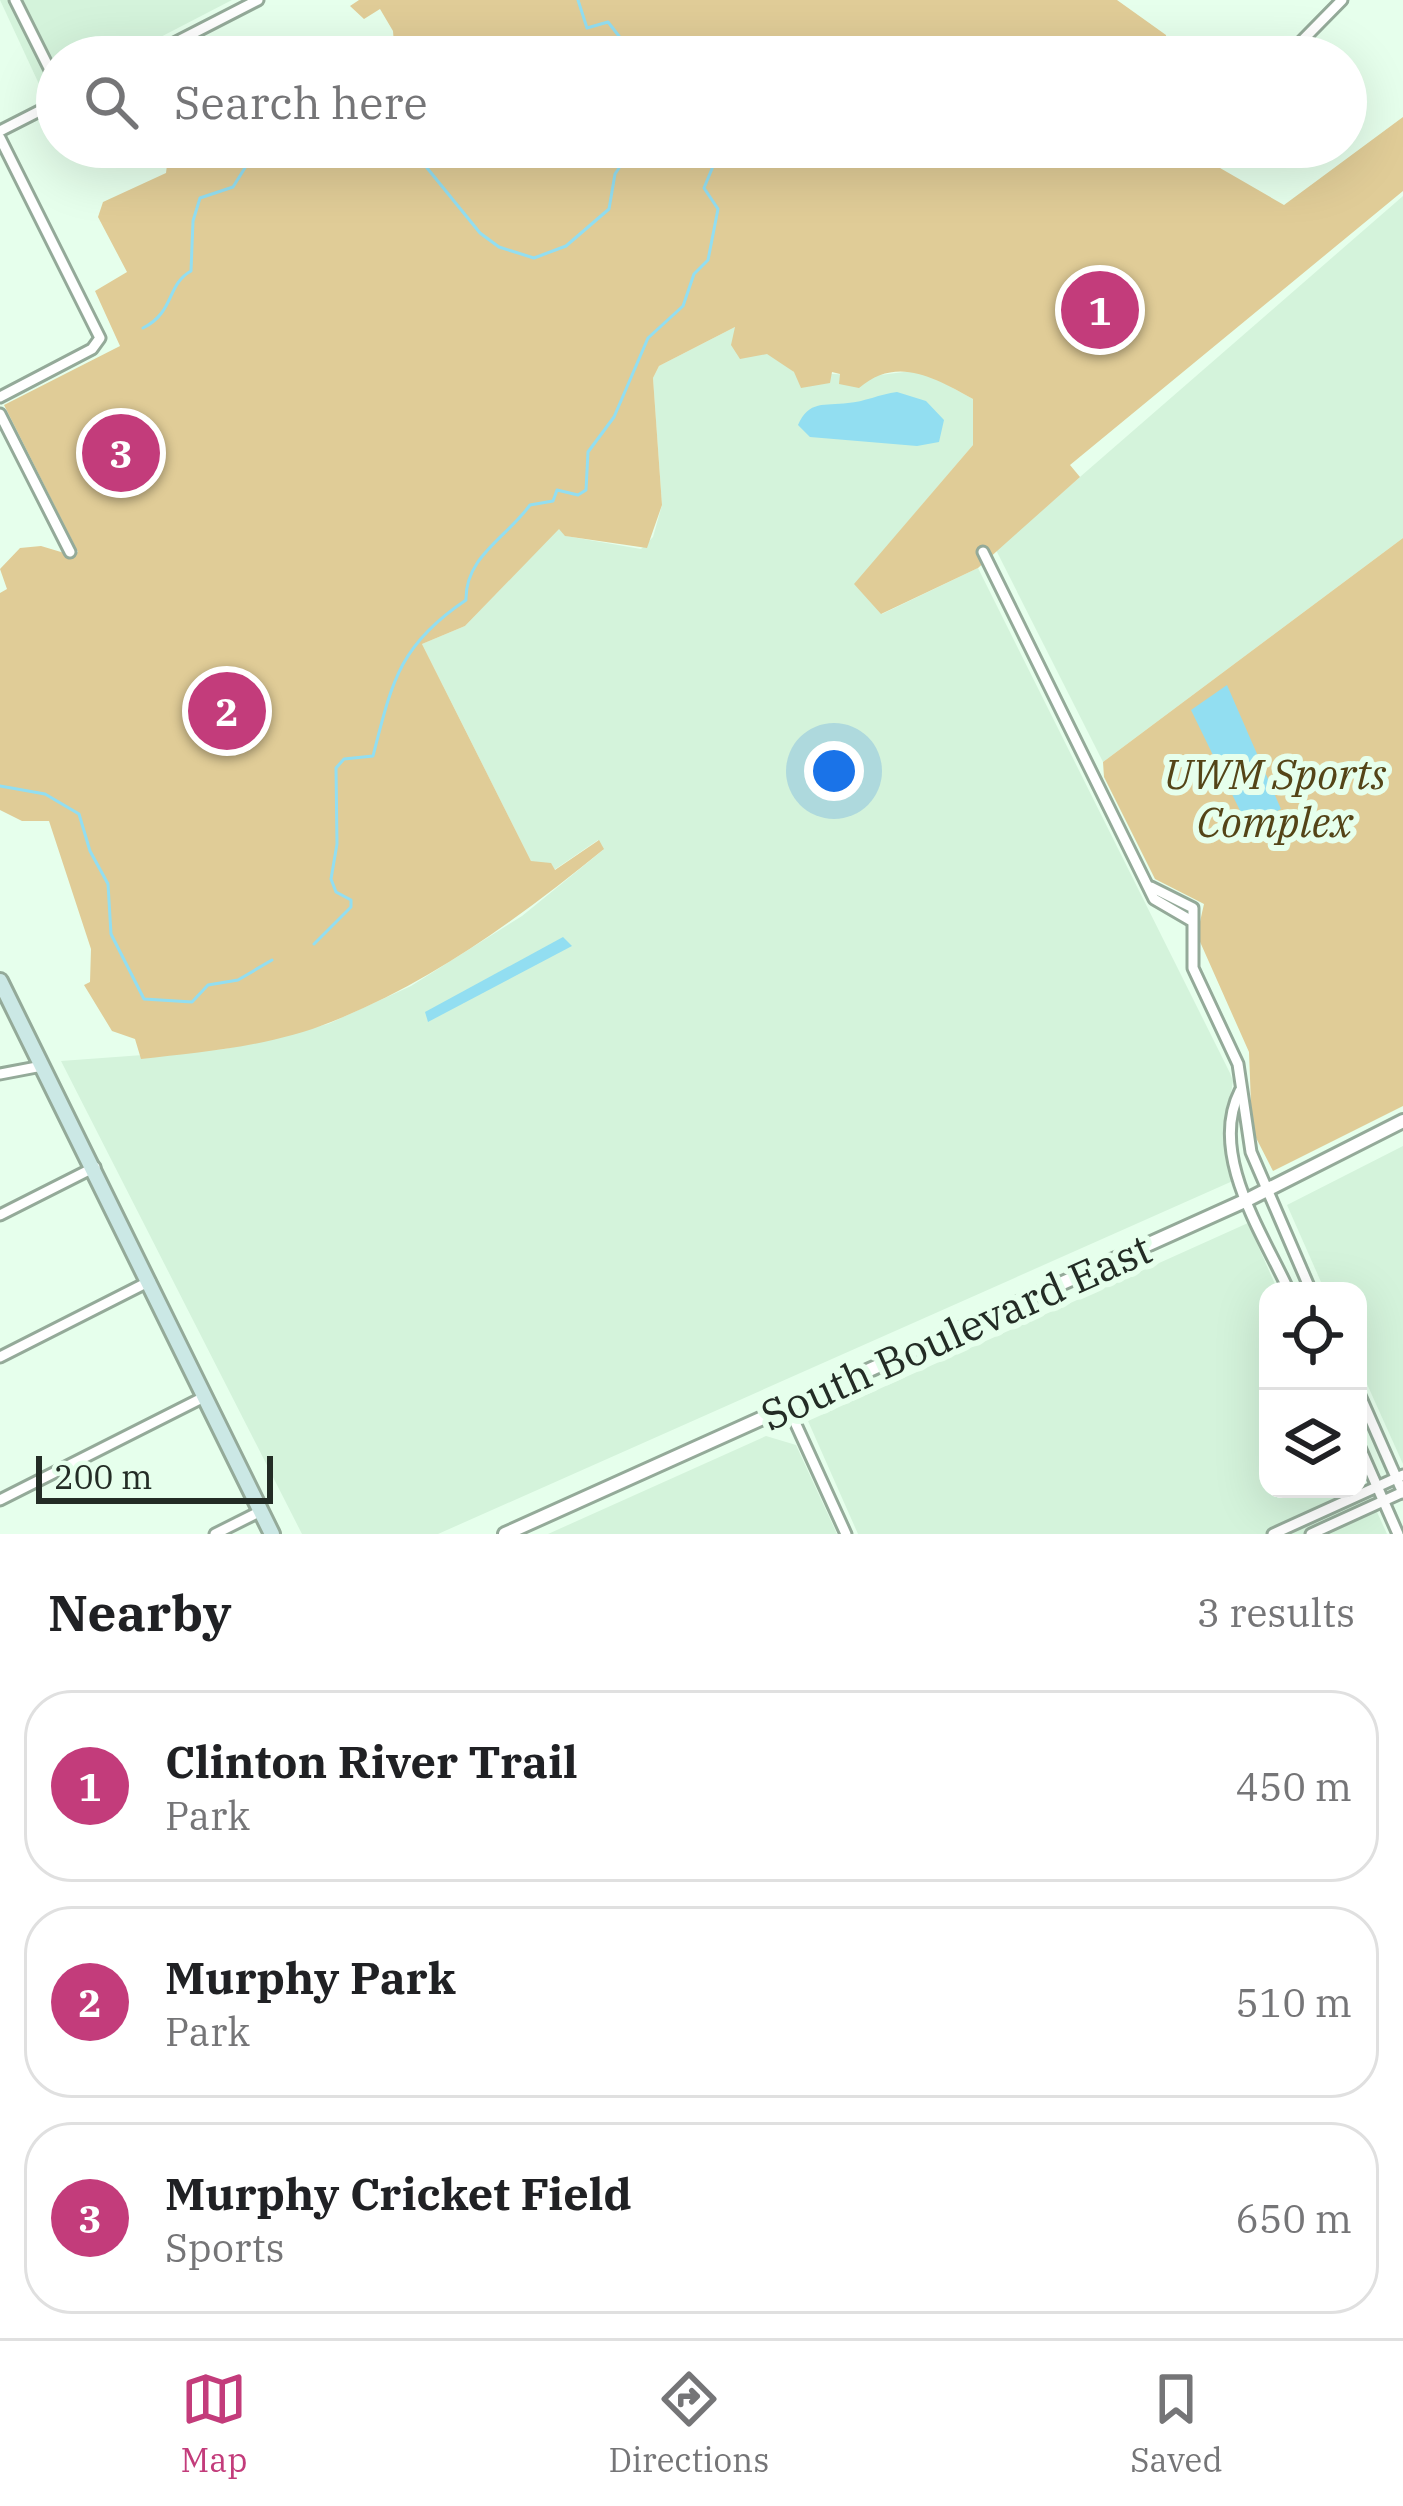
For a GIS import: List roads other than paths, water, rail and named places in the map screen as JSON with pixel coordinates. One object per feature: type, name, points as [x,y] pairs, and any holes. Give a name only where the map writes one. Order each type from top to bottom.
[{"type":"main road","points":[[0,981],[272,1534]]},
{"type":"street","points":[[15,0],[36,42]]},
{"type":"street","points":[[189,36],[259,0]]},
{"type":"street","points":[[1307,36],[1342,0]]},
{"type":"street","points":[[0,397],[98,345],[99,332],[0,135],[36,114]]},
{"type":"street","points":[[0,414],[70,552]]},
{"type":"street","points":[[983,552],[1161,907],[1190,920]]},
{"type":"street","points":[[1151,887],[1193,908],[1193,968],[1238,1064],[1248,1144],[1307,1282]]},
{"type":"street","points":[[0,1074],[42,1066]]},
{"type":"street","points":[[1240,1091],[1229,1124],[1230,1150],[1285,1282]]},
{"type":"street","name":"South Boulevard East","points":[[505,1534],[1249,1199],[1403,1121]]},
{"type":"street","points":[[1230,1150],[1248,1144]]},
{"type":"street","points":[[0,1215],[95,1167]]},
{"type":"street","points":[[1273,1256],[1291,1248]]},
{"type":"street","points":[[0,1357],[150,1281]]},
{"type":"street","points":[[0,1500],[206,1396]]},
{"type":"street","points":[[788,1407],[846,1534]]},
{"type":"street","points":[[1311,1534],[1403,1492],[1400,1476],[1367,1409]]},
{"type":"street","points":[[1367,1463],[1398,1534]]},
{"type":"street","points":[[1273,1534],[1400,1476]]},
{"type":"street","points":[[215,1534],[261,1511]]},
{"type":"water","points":[[897,392],[926,401],[944,420],[939,442],[917,446],[810,437],[798,425],[807,411],[818,406]]},
{"type":"water","points":[[1227,685],[1281,809],[1248,827],[1191,710]]},
{"type":"water","points":[[563,937],[572,946],[428,1022],[425,1012]]},
{"type":"waterway","points":[[578,0],[587,28],[608,22],[619,36]]},
{"type":"waterway","points":[[143,328],[160,314],[177,284],[191,271],[193,221],[200,198],[233,187],[245,168]]},
{"type":"waterway","points":[[427,168],[480,233],[499,247],[534,258],[566,246],[609,209],[619,168]]},
{"type":"waterway","points":[[314,944],[351,907],[351,900],[336,892],[331,879],[337,844],[336,768],[344,759],[373,756],[402,667],[426,633],[466,600],[467,585],[479,560],[530,505],[553,501],[557,490],[578,495],[586,490],[588,452],[614,417],[648,338],[683,306],[694,274],[708,260],[718,209],[704,188],[712,168]]},
{"type":"waterway","points":[[0,786],[45,794],[79,814],[90,851],[108,884],[111,934],[144,999],[192,1002],[208,985],[238,980],[272,960]]},
{"type":"place","name":"Clinton River Trail","points":[[1100,310]]},
{"type":"place","name":"Murphy Cricket Field","points":[[121,453]]},
{"type":"place","name":"Murphy Park","points":[[227,711]]},
{"type":"park label","name":"UWM Sports Complex","points":[[1275,798]]}]
